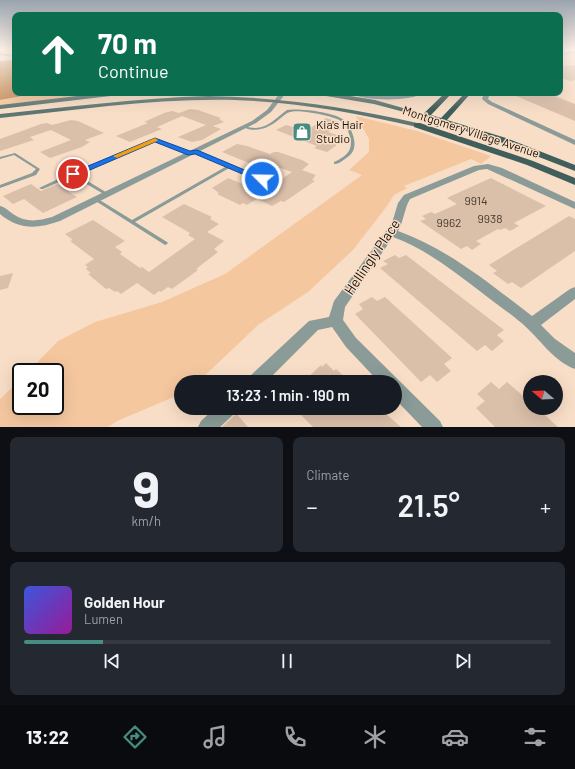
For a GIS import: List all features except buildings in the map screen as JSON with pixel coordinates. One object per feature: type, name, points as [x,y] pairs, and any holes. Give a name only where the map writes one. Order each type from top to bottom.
[{"type":"main road","points":[[0,107],[94,96]]},
{"type":"main road","name":"Montgomery Village Avenue","points":[[339,96],[409,111],[444,121],[534,152],[575,168]]},
{"type":"main road","points":[[417,125],[446,96]]},
{"type":"main road","points":[[435,130],[465,96]]},
{"type":"main road","name":"Montgomery Village Avenue","points":[[0,116],[132,102],[192,98],[232,98],[277,101],[351,110],[417,125],[530,163],[575,182]]},
{"type":"main road","points":[[409,111],[438,104]]},
{"type":"main road","points":[[457,106],[457,113],[460,118],[465,123],[483,134]]},
{"type":"street","points":[[0,209],[18,222],[39,224],[56,219],[245,127],[266,114],[281,96]]},
{"type":"street","points":[[376,96],[392,98],[412,96]]},
{"type":"street","points":[[486,96],[485,99],[490,103],[575,143]]},
{"type":"street","name":"Hellingly Place","points":[[336,321],[336,312],[339,305],[400,218],[402,203],[407,197],[484,166],[499,170],[575,206]]},
{"type":"street","points":[[391,232],[415,241],[444,258],[532,324],[550,344],[575,362]]},
{"type":"street","points":[[532,324],[575,292]]},
{"type":"street","points":[[262,375],[314,325],[336,321],[343,333],[383,375]]},
{"type":"street","points":[[402,394],[434,427]]},
{"type":"street","points":[[206,427],[220,415]]},
{"type":"lane","points":[[245,127],[258,129],[278,119],[289,111],[305,112],[339,118],[346,123],[353,137],[354,145],[350,153],[335,163]]},
{"type":"lane","points":[[41,188],[153,140],[193,152],[262,179]]},
{"type":"lane","points":[[0,158],[15,154],[38,169],[34,174],[0,187]]},
{"type":"lane","points":[[132,222],[230,166]]},
{"type":"lane","points":[[73,174],[107,194]]},
{"type":"lane","points":[[96,200],[166,243]]},
{"type":"shaded area","points":[[0,70],[12,70],[12,96],[22,96],[0,100]]},
{"type":"shaded area","points":[[23,96],[81,96],[0,106],[0,100]]},
{"type":"shaded area","points":[[356,116],[417,131],[491,156],[481,164],[471,159],[404,186],[407,188],[394,195],[353,250],[308,292],[258,325],[205,375],[174,375],[174,397],[117,421],[108,427],[0,427],[0,399],[12,388],[12,415],[64,415],[64,363],[37,363],[58,341],[95,322],[162,302],[225,274],[362,175],[349,170],[369,152],[369,139]]},
{"type":"slow traffic","points":[[117,156],[155,140]]},
{"type":"place","name":"Kia's Hair Studio","points":[[302,132]]},
{"type":"route","points":[[73,174],[155,140],[190,154],[195,151],[262,179]]}]
